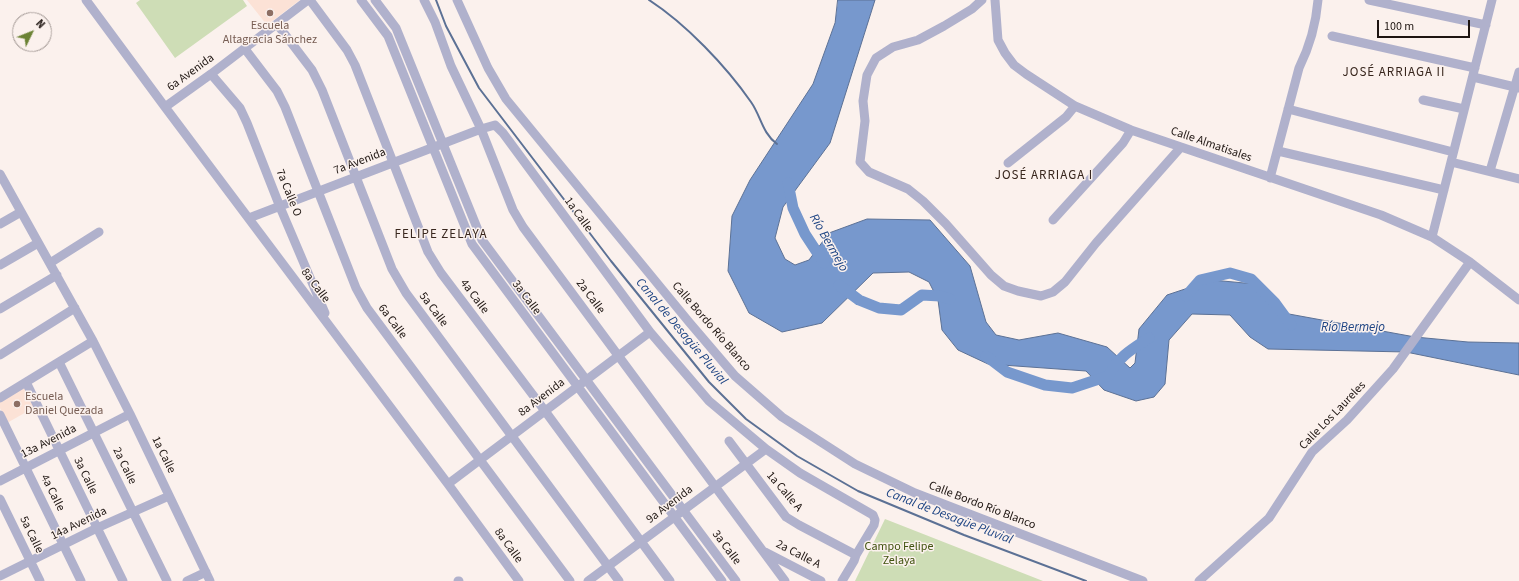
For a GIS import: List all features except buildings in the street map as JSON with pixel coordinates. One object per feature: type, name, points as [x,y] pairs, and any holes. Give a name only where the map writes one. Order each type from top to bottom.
[{"type":"street","name":"6a Avenida","points":[[165,107],[212,74],[309,0]]},
{"type":"street","name":"4a Calle","points":[[309,0],[347,50],[352,60],[394,162],[428,252],[440,273],[545,411],[670,581]]},
{"type":"street","name":"3a Calle","points":[[361,0],[388,36],[472,244],[722,581]]},
{"type":"street","name":"3a Calle","points":[[375,0],[396,28],[482,240],[736,581]]},
{"type":"street","name":"2a Calle","points":[[424,0],[435,22],[451,66],[481,129],[513,210],[523,227],[785,581]]},
{"type":"street","name":"Calle Bordo Río Blanco","points":[[457,0],[488,68],[506,99],[735,376],[782,417],[855,464],[915,493],[1142,581]]},
{"type":"street","points":[[982,0],[972,9],[944,26],[918,40],[893,47],[876,58],[867,75],[863,101],[864,132],[860,162],[869,172],[908,189],[923,201],[1004,286],[1041,296],[1053,292],[1065,282],[1096,243],[1181,147]]},
{"type":"street","name":"Calle Almatisales","points":[[995,0],[998,40],[1014,65],[1075,106],[1131,130],[1381,215],[1432,237],[1470,262]]},
{"type":"street","points":[[1270,178],[1299,68],[1313,33],[1318,0]]},
{"type":"street","points":[[1369,0],[1486,25]]},
{"type":"street","points":[[1432,237],[1492,0]]},
{"type":"street","name":"8a Calle","points":[[92,2],[165,107],[519,581]]},
{"type":"street","name":"5a Calle","points":[[277,24],[312,70],[322,90],[392,269],[406,293],[619,581]]},
{"type":"street","points":[[1332,36],[1474,72],[1517,88]]},
{"type":"street","name":"6a Calle","points":[[245,49],[277,91],[285,107],[356,288],[367,308],[570,581]]},
{"type":"street","points":[[1490,172],[1517,88],[1519,72]]},
{"type":"street","name":"7a Calle O","points":[[212,74],[240,108],[248,123],[280,207],[330,327]]},
{"type":"street","points":[[1423,100],[1464,109]]},
{"type":"street","points":[[1008,163],[1066,116],[1075,106]]},
{"type":"street","points":[[1288,109],[1454,152]]},
{"type":"street","name":"1a Calle","points":[[481,129],[495,125],[503,133],[650,332]]},
{"type":"street","name":"7a Avenida","points":[[249,218],[481,129]]},
{"type":"street","points":[[1053,220],[1123,143],[1131,130]]},
{"type":"street","points":[[1278,152],[1444,190]]},
{"type":"street","points":[[1451,162],[1519,179]]},
{"type":"street","points":[[0,398],[93,341],[57,275],[1,179]]},
{"type":"street","points":[[0,224],[21,212]]},
{"type":"street","points":[[50,263],[99,232]]},
{"type":"street","points":[[0,265],[38,242]]},
{"type":"street","points":[[1470,262],[1519,300]]},
{"type":"street","name":"Calle Los Laureles","points":[[1199,581],[1269,518],[1312,452],[1347,420],[1393,369],[1470,262]]},
{"type":"street","points":[[0,310],[57,275]]},
{"type":"street","points":[[0,355],[74,308]]},
{"type":"street","points":[[650,332],[709,401],[766,449],[800,473],[873,515],[875,520],[874,525],[842,581]]},
{"type":"street","name":"8a Avenida","points":[[448,484],[650,332]]},
{"type":"street","name":"1a Calle","points":[[93,341],[130,414],[210,581]]},
{"type":"street","name":"2a Calle","points":[[59,362],[167,581]]},
{"type":"street","name":"3a Calle","points":[[26,382],[123,581]]},
{"type":"street","name":"13a Avenida","points":[[0,481],[130,414]]},
{"type":"street","name":"4a Calle","points":[[0,415],[81,581]]},
{"type":"street","name":"1a Calle A","points":[[729,441],[786,517],[799,526],[856,555]]},
{"type":"street","name":"9a Avenida","points":[[588,581],[642,542],[745,463],[766,449]]},
{"type":"street","name":"14a Avenida","points":[[0,576],[97,528],[169,496]]},
{"type":"street","name":"5a Calle","points":[[0,499],[40,581]]},
{"type":"street","name":"2a Calle A","points":[[763,551],[821,581]]},
{"type":"street","points":[[186,581],[206,572]]},
{"type":"shaded area","name":"Escuela Altagracia Sánchez","points":[[247,0],[300,0],[267,25]]},
{"type":"shaded area","name":"Escuela Daniel Quezada","points":[[25,386],[35,407],[7,423],[0,408],[0,401]]},
{"type":"green space","points":[[140,0],[243,0],[247,6],[175,58],[136,3]]},
{"type":"green space","name":"Campo Felipe Zelaya","points":[[885,519],[1043,581],[855,581]]},
{"type":"water","points":[[838,0],[875,0],[830,143],[783,207],[775,238],[785,259],[795,265],[809,260],[829,233],[867,219],[930,220],[970,266],[986,322],[996,335],[1019,340],[1058,333],[1107,347],[1130,368],[1135,363],[1139,329],[1167,295],[1212,280],[1255,284],[1278,312],[1415,337],[1468,342],[1519,343],[1519,375],[1406,352],[1268,349],[1250,337],[1230,315],[1192,314],[1169,340],[1165,384],[1154,397],[1136,401],[1104,390],[1086,371],[988,364],[958,350],[942,330],[938,300],[929,282],[909,272],[873,273],[822,323],[782,332],[749,313],[728,271],[732,216],[750,180],[813,84],[835,23]]},
{"type":"waterway","name":"Canal de Desagüe Pluvial","points":[[436,0],[446,26],[479,88],[611,261],[709,382],[746,419],[797,456],[858,491],[964,535],[1086,581]]},
{"type":"waterway","points":[[649,0],[691,33],[730,74],[751,102],[768,135],[777,144]]},
{"type":"waterway","name":"Río Bermejo","points":[[788,183],[793,208],[805,234],[824,263]]},
{"type":"waterway","name":"Río Bermejo","points":[[1186,296],[1200,280],[1230,273],[1251,279],[1275,303],[1291,325]]},
{"type":"waterway","name":"Río Bermejo","points":[[839,285],[859,300],[879,308],[901,310],[922,295],[940,296],[950,299]]},
{"type":"waterway","name":"Río Bermejo","points":[[986,356],[1007,372],[1045,385],[1072,388],[1108,376],[1117,363],[1126,354],[1149,338]]},
{"type":"place","name":"Escuela Altagracia Sánchez","points":[[270,13]]},
{"type":"place","name":"Escuela Daniel Quezada","points":[[17,404]]},
{"type":"district","name":"JOSÉ ARRIAGA II","points":[[1394,73]]},
{"type":"district","name":"JOSÉ ARRIAGA I","points":[[1044,176]]},
{"type":"district","name":"FELIPE ZELAYA","points":[[441,235]]}]
